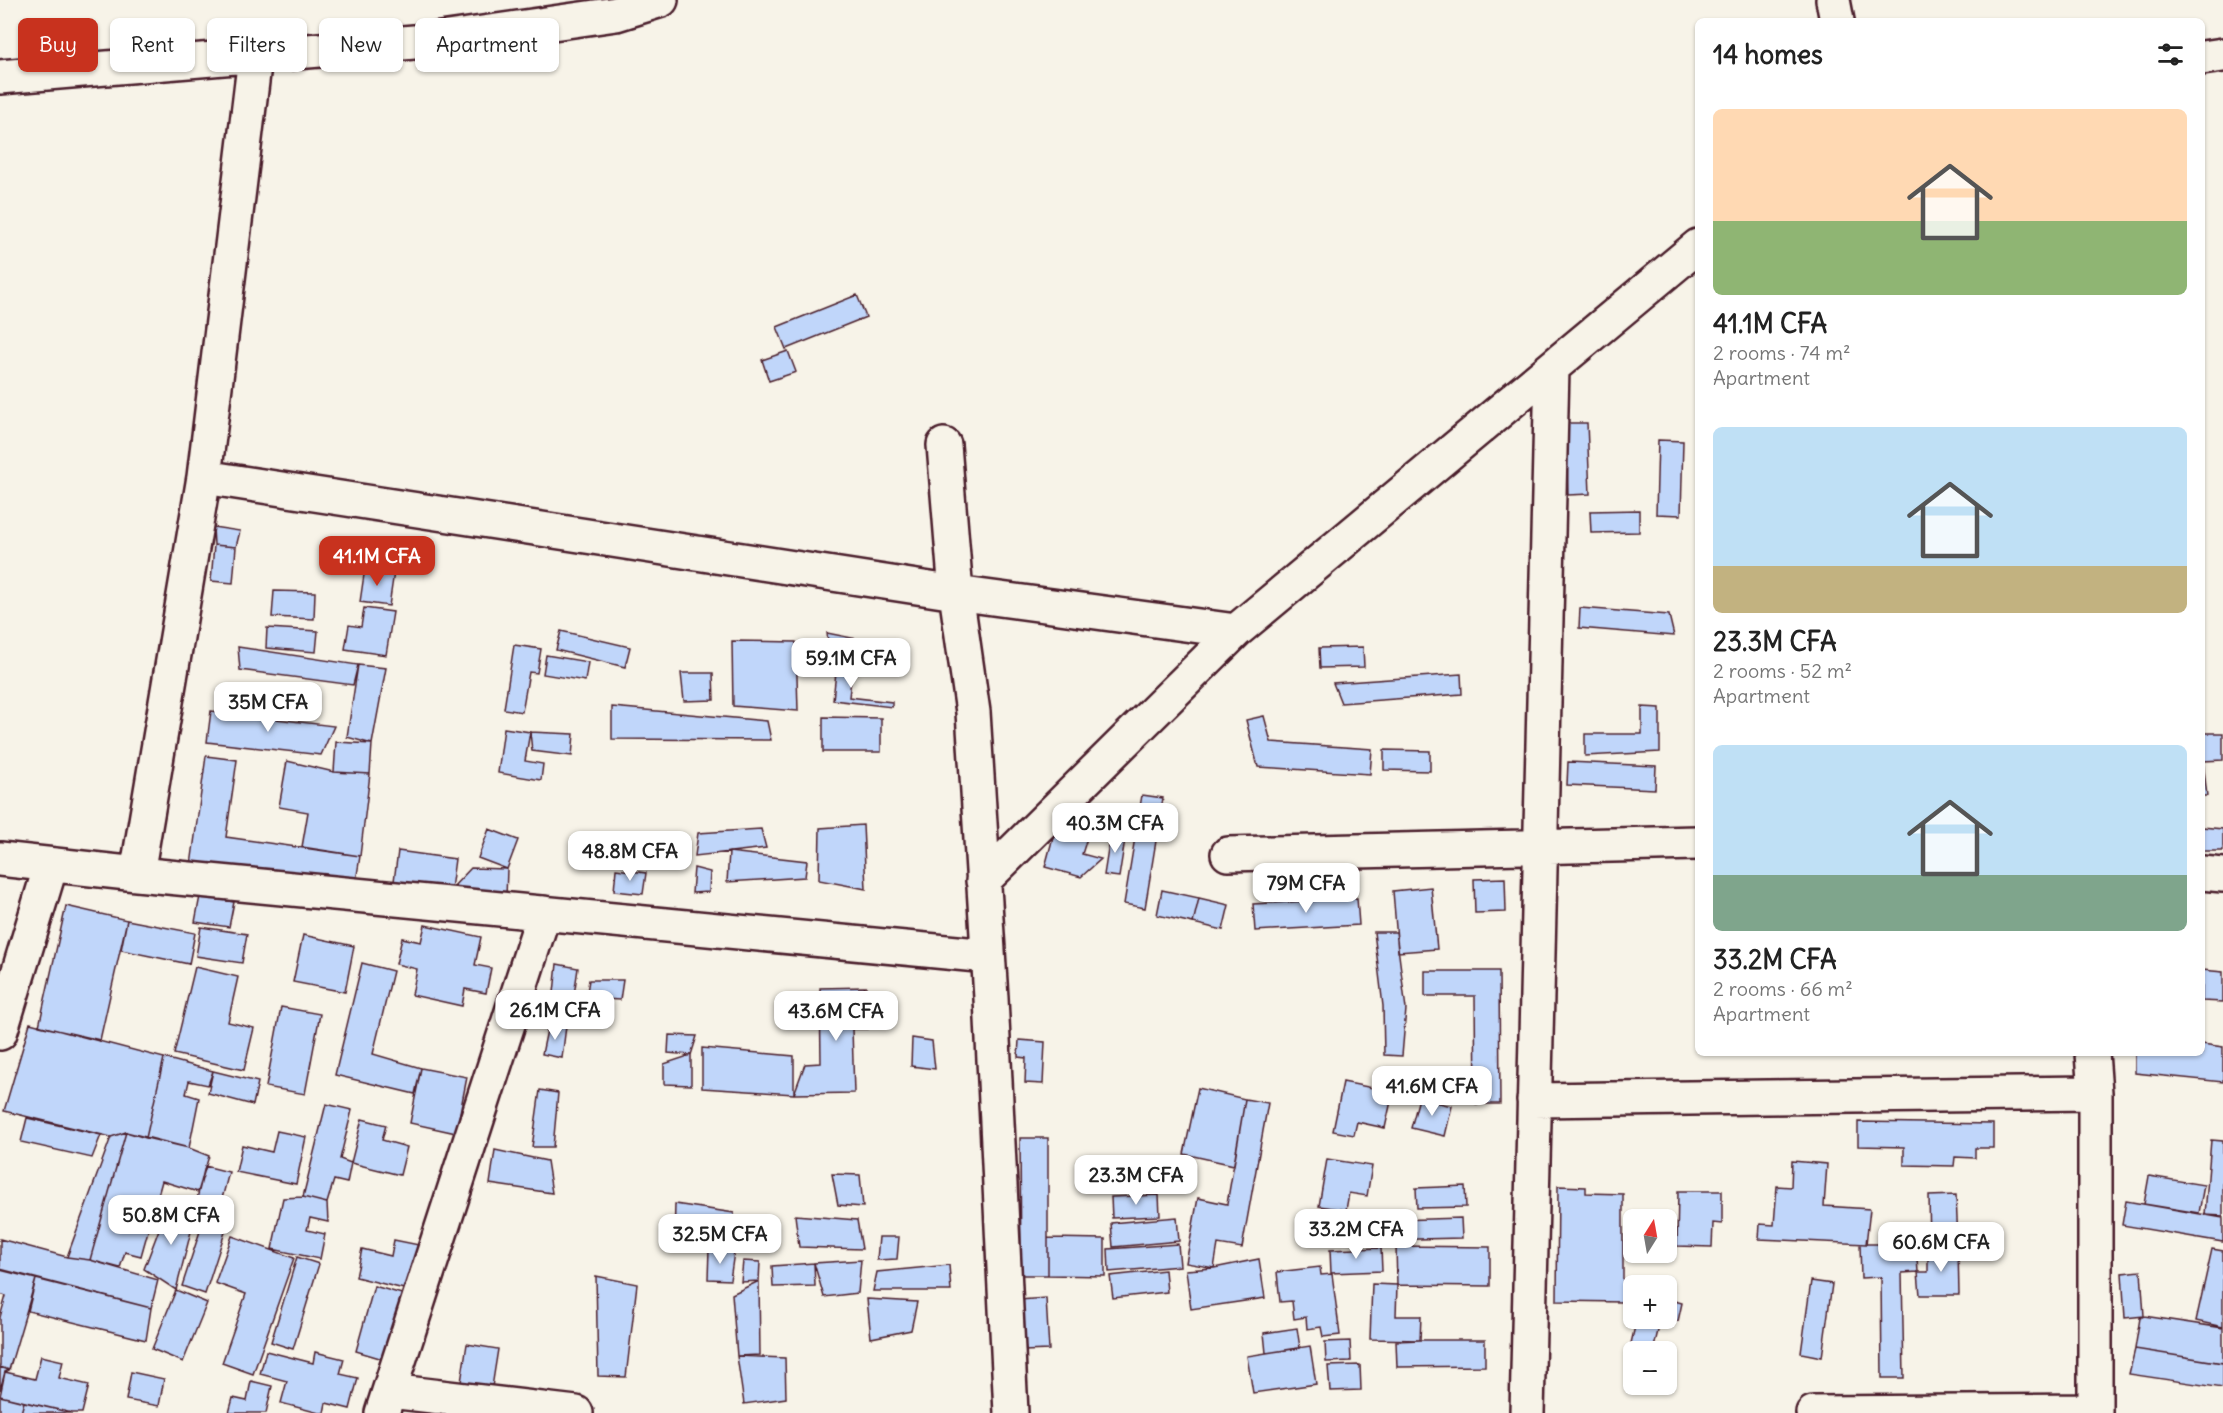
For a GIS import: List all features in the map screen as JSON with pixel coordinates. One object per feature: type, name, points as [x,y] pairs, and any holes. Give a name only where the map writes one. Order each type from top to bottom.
[{"type":"street","points":[[307,52],[450,38],[616,14],[661,0]]},
{"type":"street","points":[[1833,0],[1836,18]]},
{"type":"street","points":[[2205,58],[2223,55]]},
{"type":"street","points":[[0,77],[207,61]]},
{"type":"street","points":[[137,874],[204,477],[253,72]]},
{"type":"street","points":[[983,881],[1236,630],[1695,249]]},
{"type":"street","points":[[1527,1413],[1552,368]]},
{"type":"street","points":[[944,445],[956,593],[973,712],[1011,1413]]},
{"type":"street","points":[[204,477],[956,593],[1236,630]]},
{"type":"street","points":[[1228,854],[1695,843]]},
{"type":"street","points":[[0,859],[988,956]]},
{"type":"street","points":[[0,1033],[51,865]]},
{"type":"street","points":[[2205,873],[2223,875]]},
{"type":"street","points":[[544,913],[386,1402],[576,1413]]},
{"type":"street","points":[[1813,1413],[2095,1412],[2095,1093],[2092,1056]]},
{"type":"street","points":[[1534,1100],[2095,1093]]},
{"type":"building","points":[[857,295],[866,317],[786,349],[777,327]]},
{"type":"building","points":[[788,351],[796,372],[769,381],[762,360]]},
{"type":"building","points":[[1566,423],[1587,423],[1590,494],[1568,495]]},
{"type":"building","points":[[1658,440],[1683,441],[1681,515],[1656,514]]},
{"type":"building","points":[[1639,510],[1639,532],[1591,533],[1590,511]]},
{"type":"building","points":[[213,527],[240,531],[236,547],[214,545]]},
{"type":"building","points":[[214,545],[236,547],[233,583],[211,581]]},
{"type":"building","points":[[365,568],[394,572],[389,606],[360,602]]},
{"type":"building","points":[[274,591],[315,592],[314,619],[272,617]]},
{"type":"building","points":[[364,608],[393,612],[386,655],[345,649],[349,625],[361,627]]},
{"type":"building","points":[[1580,608],[1669,615],[1674,636],[1579,628]]},
{"type":"building","points":[[267,628],[318,631],[316,652],[266,648]]},
{"type":"building","points":[[561,631],[630,647],[625,667],[556,650]]},
{"type":"building","points":[[827,633],[857,639],[853,663],[830,659]]},
{"type":"building","points":[[732,641],[796,642],[798,711],[733,706]]},
{"type":"building","points":[[514,645],[541,649],[537,673],[529,672],[522,712],[504,709]]},
{"type":"building","points":[[238,647],[358,665],[353,685],[240,670]]},
{"type":"building","points":[[1363,647],[1364,667],[1320,668],[1319,648]]},
{"type":"building","points":[[546,655],[588,662],[585,681],[543,674]]},
{"type":"building","points":[[853,663],[849,697],[892,702],[892,707],[833,700],[836,672]]},
{"type":"building","points":[[358,665],[386,668],[372,744],[347,737]]},
{"type":"building","points":[[681,673],[713,673],[714,700],[684,701]]},
{"type":"building","points":[[1461,674],[1462,694],[1341,703],[1333,683]]},
{"type":"building","points":[[612,707],[767,721],[771,740],[612,739]]},
{"type":"building","points":[[1642,707],[1660,708],[1660,752],[1585,756],[1585,734],[1642,734]]},
{"type":"building","points":[[211,711],[334,726],[321,755],[207,742]]},
{"type":"building","points":[[1264,716],[1271,742],[1372,749],[1370,774],[1258,767],[1246,720]]},
{"type":"building","points":[[823,717],[881,718],[881,752],[823,752]]},
{"type":"building","points":[[504,728],[530,732],[525,761],[543,764],[541,780],[498,773]]},
{"type":"building","points":[[530,732],[574,734],[572,756],[532,751]]},
{"type":"building","points":[[2205,733],[2223,733],[2223,760],[2205,761]]},
{"type":"building","points":[[336,742],[372,744],[370,774],[334,772]]},
{"type":"building","points":[[1384,750],[1430,751],[1430,771],[1384,770]]},
{"type":"building","points":[[206,756],[237,760],[226,837],[360,856],[355,888],[191,865]]},
{"type":"building","points":[[287,761],[334,772],[370,774],[360,856],[302,847],[308,812],[279,807]]},
{"type":"building","points":[[1568,762],[1656,766],[1655,789],[1567,785]]},
{"type":"building","points":[[1142,795],[1163,798],[1145,908],[1124,904]]},
{"type":"building","points":[[863,825],[866,889],[819,880],[820,828]]},
{"type":"building","points":[[1056,826],[1088,835],[1082,854],[1101,859],[1081,877],[1045,867]]},
{"type":"building","points":[[2205,827],[2223,829],[2223,851],[2205,851]]},
{"type":"building","points":[[489,829],[518,840],[507,869],[478,858]]},
{"type":"building","points":[[761,829],[766,848],[695,856],[698,833]]},
{"type":"building","points":[[1111,831],[1126,833],[1119,877],[1104,875]]},
{"type":"building","points":[[398,851],[455,859],[451,889],[394,881]]},
{"type":"building","points":[[729,852],[807,861],[805,877],[727,882]]},
{"type":"building","points":[[471,868],[507,869],[506,897],[451,889]]},
{"type":"building","points":[[694,868],[710,872],[709,892],[692,893]]},
{"type":"building","points":[[616,869],[646,873],[643,894],[614,891]]},
{"type":"building","points":[[1505,878],[1506,912],[1475,913],[1474,879]]},
{"type":"building","points":[[1431,887],[1437,949],[1398,952],[1393,891]]},
{"type":"building","points":[[1162,890],[1199,898],[1193,923],[1157,915]]},
{"type":"building","points":[[200,896],[234,902],[229,927],[195,922]]},
{"type":"building","points":[[1199,898],[1229,905],[1223,930],[1193,923]]},
{"type":"building","points":[[1357,898],[1359,925],[1255,931],[1253,904]]},
{"type":"building","points":[[66,906],[127,920],[100,1040],[39,1026]]},
{"type":"building","points":[[127,920],[195,933],[189,964],[121,950]]},
{"type":"building","points":[[425,925],[481,937],[475,965],[491,968],[486,993],[465,989],[462,1006],[412,995],[417,969],[396,964],[402,938],[421,942]]},
{"type":"building","points":[[201,927],[247,934],[242,963],[196,956]]},
{"type":"building","points":[[1374,932],[1396,932],[1406,1009],[1402,1056],[1384,1055],[1383,1006]]},
{"type":"building","points":[[303,935],[354,946],[345,992],[293,982]]},
{"type":"building","points":[[362,963],[393,971],[373,1054],[421,1068],[415,1094],[335,1075]]},
{"type":"building","points":[[557,964],[578,968],[574,995],[554,993]]},
{"type":"building","points":[[195,967],[238,977],[228,1022],[254,1028],[244,1070],[174,1054]]},
{"type":"building","points":[[2205,970],[2223,972],[2223,1002],[2205,1001]]},
{"type":"building","points":[[1425,971],[1499,971],[1500,1104],[1476,1104],[1475,996],[1425,996]]},
{"type":"building","points":[[589,980],[623,980],[620,1000],[586,998]]},
{"type":"building","points":[[867,987],[868,1029],[852,1029],[854,1093],[794,1094],[805,1064],[821,1063],[820,988]]},
{"type":"building","points":[[574,995],[572,1015],[541,1014],[545,1000]]},
{"type":"building","points":[[281,1007],[320,1014],[305,1094],[266,1087]]},
{"type":"building","points":[[30,1023],[164,1058],[146,1138],[126,1132],[111,1137],[4,1111]]},
{"type":"building","points":[[548,1025],[566,1026],[562,1058],[542,1054]]},
{"type":"building","points":[[669,1035],[697,1036],[691,1055],[668,1053]]},
{"type":"building","points":[[912,1038],[932,1041],[935,1069],[911,1066]]},
{"type":"building","points":[[1019,1040],[1045,1042],[1043,1084],[1025,1083],[1026,1058],[1018,1057]]},
{"type":"building","points":[[2205,1044],[2223,1047],[2223,1082],[2135,1073],[2135,1056],[2205,1056]]},
{"type":"building","points":[[702,1048],[794,1056],[794,1094],[702,1088]]},
{"type":"building","points":[[691,1055],[691,1085],[664,1084],[664,1064]]},
{"type":"building","points":[[164,1058],[213,1071],[208,1085],[189,1081],[186,1094],[199,1098],[189,1148],[146,1138]]},
{"type":"building","points":[[421,1068],[467,1077],[456,1133],[410,1123]]},
{"type":"building","points":[[213,1071],[258,1082],[253,1105],[208,1093]]},
{"type":"building","points":[[1343,1082],[1393,1092],[1385,1128],[1357,1122],[1354,1135],[1333,1131]]},
{"type":"building","points":[[1198,1088],[1245,1099],[1234,1165],[1184,1154]]},
{"type":"building","points":[[540,1090],[558,1093],[553,1147],[532,1147]]},
{"type":"building","points":[[1419,1098],[1452,1106],[1445,1136],[1411,1128]]},
{"type":"building","points":[[1245,1099],[1268,1103],[1242,1248],[1218,1244],[1214,1268],[1186,1263],[1198,1198],[1227,1204]]},
{"type":"building","points":[[326,1104],[352,1110],[340,1159],[351,1163],[347,1183],[334,1180],[327,1203],[303,1197]]},
{"type":"building","points":[[27,1118],[101,1135],[92,1158],[21,1142]]},
{"type":"building","points":[[362,1119],[386,1125],[382,1140],[407,1147],[400,1175],[351,1163]]},
{"type":"building","points":[[1858,1122],[1993,1124],[1993,1148],[1975,1148],[1975,1158],[1955,1157],[1954,1166],[1904,1165],[1904,1147],[1858,1146]]},
{"type":"building","points":[[277,1131],[306,1137],[296,1184],[236,1172],[242,1145],[272,1152]]},
{"type":"building","points":[[126,1132],[90,1260],[67,1257],[111,1137]]},
{"type":"building","points":[[126,1132],[189,1148],[209,1156],[198,1192],[162,1181],[141,1256],[125,1252],[120,1268],[90,1260]]},
{"type":"building","points":[[1020,1138],[1048,1138],[1048,1275],[1021,1275]]},
{"type":"building","points":[[2211,1140],[2223,1141],[2223,1216],[2205,1215]]},
{"type":"building","points":[[495,1150],[547,1161],[552,1193],[490,1184]]},
{"type":"building","points":[[1327,1159],[1372,1166],[1367,1196],[1349,1193],[1346,1210],[1319,1206]]},
{"type":"building","points":[[1792,1161],[1827,1164],[1824,1206],[1870,1209],[1866,1244],[1759,1239],[1760,1224],[1774,1225],[1777,1186],[1791,1187]]},
{"type":"building","points":[[205,1166],[229,1172],[218,1214],[195,1207]]},
{"type":"building","points":[[832,1174],[860,1175],[863,1207],[838,1205]]},
{"type":"building","points":[[2149,1176],[2204,1185],[2199,1213],[2144,1204]]},
{"type":"building","points":[[1465,1186],[1466,1207],[1417,1208],[1416,1188]]},
{"type":"building","points":[[1558,1186],[1586,1187],[1586,1193],[1623,1194],[1623,1302],[1557,1301]]},
{"type":"building","points":[[1678,1191],[1722,1191],[1722,1224],[1713,1223],[1712,1247],[1677,1246]]},
{"type":"building","points":[[1159,1195],[1160,1216],[1112,1218],[1111,1197]]},
{"type":"building","points":[[1956,1195],[1958,1243],[1930,1243],[1929,1196]]},
{"type":"building","points":[[303,1197],[327,1203],[328,1222],[310,1218],[307,1230],[325,1234],[320,1259],[272,1249],[283,1198]]},
{"type":"building","points":[[2126,1201],[2223,1218],[2223,1242],[2122,1225]]},
{"type":"building","points":[[169,1203],[195,1216],[176,1290],[144,1269]]},
{"type":"building","points":[[675,1204],[734,1213],[735,1237],[674,1239]]},
{"type":"building","points":[[795,1215],[857,1220],[862,1249],[799,1247]]},
{"type":"building","points":[[1177,1217],[1179,1241],[1113,1247],[1111,1223]]},
{"type":"building","points":[[1461,1218],[1462,1238],[1331,1241],[1331,1222]]},
{"type":"building","points":[[203,1222],[226,1229],[205,1294],[182,1286]]},
{"type":"building","points":[[232,1236],[294,1258],[253,1374],[222,1363],[246,1294],[215,1283]]},
{"type":"building","points":[[879,1237],[899,1237],[897,1259],[877,1260]]},
{"type":"building","points":[[1048,1238],[1105,1239],[1105,1276],[1048,1275]]},
{"type":"building","points":[[0,1239],[67,1257],[90,1260],[158,1280],[151,1308],[0,1269]]},
{"type":"building","points":[[394,1240],[419,1245],[408,1290],[356,1277],[362,1249],[391,1256]]},
{"type":"building","points":[[1178,1244],[1180,1266],[1109,1272],[1108,1249]]},
{"type":"building","points":[[1860,1244],[1922,1244],[1922,1259],[1917,1258],[1918,1272],[1902,1273],[1904,1378],[1882,1378],[1881,1277],[1861,1278]]},
{"type":"building","points":[[1396,1246],[1490,1247],[1490,1286],[1397,1285]]},
{"type":"building","points":[[1958,1247],[1959,1295],[1920,1295],[1918,1272],[1928,1272],[1928,1248]]},
{"type":"building","points":[[1381,1248],[1382,1271],[1331,1273],[1330,1250]]},
{"type":"building","points":[[709,1249],[734,1252],[730,1280],[708,1279]]},
{"type":"building","points":[[2212,1249],[2223,1251],[2223,1327],[2196,1321]]},
{"type":"building","points":[[297,1257],[319,1264],[293,1349],[271,1342]]},
{"type":"building","points":[[1259,1259],[1265,1298],[1191,1309],[1186,1270],[1214,1268]]},
{"type":"building","points":[[861,1260],[858,1293],[824,1297],[814,1263]]},
{"type":"building","points":[[743,1261],[760,1262],[759,1281],[741,1282]]},
{"type":"building","points":[[814,1263],[815,1286],[773,1287],[772,1266]]},
{"type":"building","points":[[949,1265],[951,1291],[873,1291],[877,1272]]},
{"type":"building","points":[[1320,1267],[1321,1275],[1332,1274],[1340,1335],[1323,1337],[1321,1327],[1307,1329],[1306,1317],[1294,1319],[1292,1301],[1280,1302],[1277,1272]]},
{"type":"building","points":[[0,1270],[36,1279],[9,1370],[0,1367],[0,1317],[6,1296],[0,1294]]},
{"type":"building","points":[[1165,1270],[1167,1292],[1113,1298],[1110,1276]]},
{"type":"building","points":[[2141,1271],[2144,1316],[2125,1318],[2122,1273]]},
{"type":"building","points":[[596,1276],[637,1284],[626,1377],[598,1376]]},
{"type":"building","points":[[36,1279],[151,1308],[146,1340],[28,1311]]},
{"type":"building","points":[[759,1281],[760,1355],[737,1356],[732,1294]]},
{"type":"building","points":[[1811,1281],[1832,1284],[1822,1357],[1801,1353]]},
{"type":"building","points":[[1372,1284],[1397,1285],[1396,1316],[1421,1316],[1420,1340],[1370,1339]]},
{"type":"building","points":[[374,1286],[402,1294],[383,1359],[356,1351]]},
{"type":"building","points":[[176,1290],[207,1303],[183,1362],[152,1349]]},
{"type":"building","points":[[1046,1298],[1049,1350],[1023,1351],[1019,1300]]},
{"type":"building","points":[[867,1299],[917,1302],[911,1330],[871,1338]]},
{"type":"building","points":[[1677,1302],[1682,1303],[1677,1321]]},
{"type":"building","points":[[2144,1316],[2223,1328],[2223,1363],[2135,1349],[2140,1318]]},
{"type":"building","points":[[1297,1328],[1300,1348],[1266,1353],[1264,1333]]},
{"type":"building","points":[[1634,1329],[1658,1329],[1656,1341],[1632,1341]]},
{"type":"building","points":[[1485,1340],[1485,1366],[1397,1367],[1396,1341]]},
{"type":"building","points":[[1350,1341],[1351,1361],[1326,1362],[1325,1342]]},
{"type":"building","points":[[467,1344],[498,1349],[492,1387],[461,1382]]},
{"type":"building","points":[[1310,1346],[1316,1384],[1253,1393],[1247,1356]]},
{"type":"building","points":[[2135,1349],[2223,1363],[2223,1388],[2129,1374]]},
{"type":"building","points":[[266,1351],[313,1363],[315,1352],[344,1359],[340,1374],[358,1378],[350,1409],[326,1403],[324,1413],[319,1413],[281,1403],[287,1381],[260,1374]]},
{"type":"building","points":[[41,1356],[63,1361],[59,1378],[89,1385],[82,1413],[72,1413],[0,1396],[5,1372],[35,1379]]},
{"type":"building","points":[[737,1356],[785,1358],[786,1398],[744,1404]]},
{"type":"building","points":[[1360,1365],[1361,1390],[1330,1391],[1328,1366]]},
{"type":"building","points":[[0,1367],[9,1370],[5,1372],[0,1390]]},
{"type":"building","points":[[131,1372],[164,1379],[159,1406],[126,1400]]},
{"type":"building","points":[[251,1381],[272,1386],[266,1413],[229,1413],[233,1398],[247,1401]]},
{"type":"building","points":[[0,1396],[24,1402],[21,1413],[0,1413]]},
{"type":"building","points":[[24,1402],[72,1413],[21,1413]]}]
